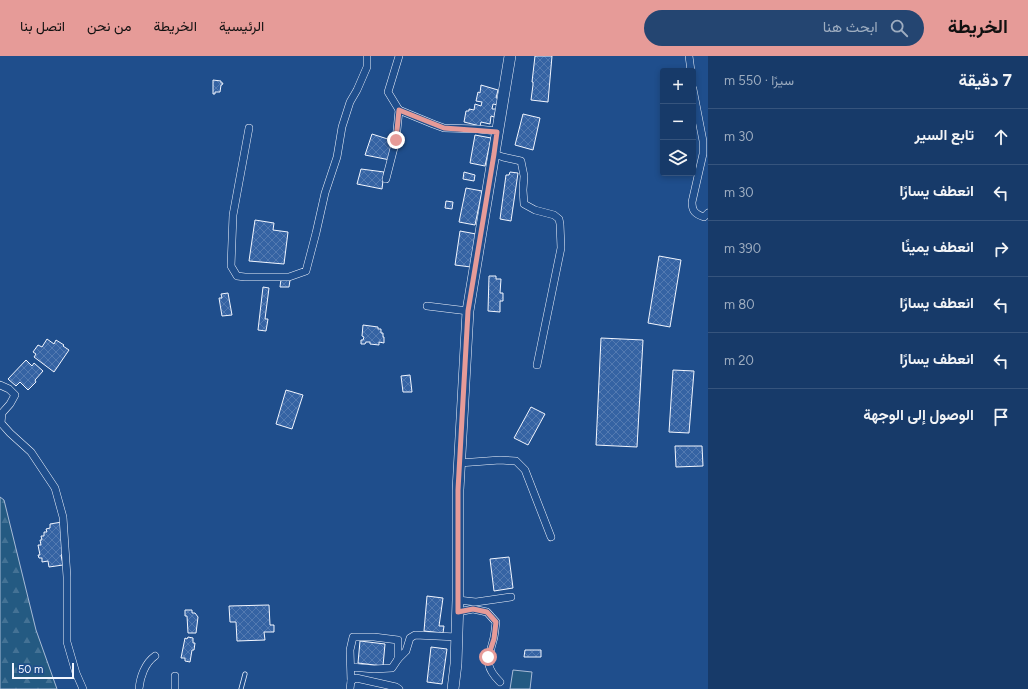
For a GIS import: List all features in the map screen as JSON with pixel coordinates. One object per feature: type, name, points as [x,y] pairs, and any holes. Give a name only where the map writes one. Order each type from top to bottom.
[{"type":"main road","points":[[453,689],[456,664],[458,612],[459,462],[468,311],[510,56]]},
{"type":"street","points":[[249,128],[233,215],[231,266],[237,276],[290,277],[306,271],[325,193],[337,157],[342,128],[350,102],[357,90],[367,66],[367,56]]},
{"type":"street","points":[[399,56],[388,92],[399,110],[444,128],[497,132]]},
{"type":"street","points":[[689,56],[691,68]]},
{"type":"street","points":[[696,103],[704,141],[704,154],[692,207],[694,212],[698,215],[704,216],[708,214]]},
{"type":"street","points":[[386,179],[396,140],[399,110]]},
{"type":"street","points":[[494,154],[503,158],[521,161],[524,176],[524,204],[535,210],[554,215],[560,224],[561,248],[537,365]]},
{"type":"street","points":[[427,306],[468,311]]},
{"type":"street","points":[[0,385],[9,389],[15,396],[2,413],[1,423],[31,452],[54,488],[64,517],[67,577],[67,642],[76,673],[83,689]]},
{"type":"street","points":[[459,462],[500,460],[516,461],[525,470],[551,537]]},
{"type":"street","points":[[458,600],[476,602],[511,597]]},
{"type":"street","points":[[458,612],[473,609],[487,612],[496,622],[494,639],[488,657],[492,673],[500,682]]},
{"type":"street","points":[[351,667],[374,669],[392,668],[406,651],[410,638],[415,635],[457,637]]},
{"type":"street","points":[[350,689],[350,650],[352,637],[374,637],[398,640],[398,659]]},
{"type":"street","points":[[139,689],[148,661],[154,656]]},
{"type":"street","points":[[175,676],[175,689]]},
{"type":"street","points":[[351,681],[356,678],[399,689]]},
{"type":"lane","points":[[241,689],[245,674]]},
{"type":"green space","points":[[0,497],[4,500],[36,630],[57,689],[0,689]]},
{"type":"green space","points":[[513,670],[532,672],[530,689],[510,689]]},
{"type":"building","points":[[535,56],[552,56],[548,102],[531,100]]},
{"type":"building","points":[[213,80],[221,81],[221,83],[223,83],[221,85],[220,92],[215,92],[215,94],[213,94]]},
{"type":"building","points":[[481,85],[498,90],[496,98],[499,98],[498,105],[493,104],[492,109],[496,109],[494,117],[491,116],[490,124],[481,122],[480,126],[464,122],[466,111],[469,111],[469,109],[474,110],[475,104],[481,106],[482,102],[476,101],[478,92],[480,93]]},
{"type":"building","points":[[523,114],[540,118],[533,150],[515,145]]},
{"type":"building","points":[[372,134],[394,141],[390,160],[365,155]]},
{"type":"building","points":[[475,135],[491,138],[485,166],[470,163]]},
{"type":"building","points":[[361,169],[384,172],[382,189],[357,184]]},
{"type":"building","points":[[464,172],[475,175],[474,181],[463,179]]},
{"type":"building","points":[[510,172],[518,173],[511,221],[500,219],[506,175],[509,175]]},
{"type":"building","points":[[466,188],[482,191],[475,225],[459,222]]},
{"type":"building","points":[[446,201],[453,202],[452,209],[445,208]]},
{"type":"building","points":[[255,220],[274,223],[273,230],[288,232],[284,264],[249,261]]},
{"type":"building","points":[[460,231],[476,234],[471,267],[455,265]]},
{"type":"building","points":[[659,256],[681,260],[670,327],[648,323]]},
{"type":"building","points":[[489,276],[496,276],[496,279],[501,279],[500,293],[503,293],[503,301],[500,301],[500,312],[488,311]]},
{"type":"building","points":[[281,279],[290,280],[289,287],[280,287]]},
{"type":"building","points":[[263,287],[269,288],[265,319],[268,319],[266,331],[258,330]]},
{"type":"building","points":[[228,293],[232,315],[222,316],[219,298],[222,298],[221,294]]},
{"type":"building","points":[[363,325],[378,327],[378,329],[381,329],[381,333],[383,333],[384,337],[384,343],[379,342],[379,345],[366,342],[365,344],[361,344],[361,340],[363,340],[364,337],[362,336]]},
{"type":"building","points":[[601,338],[643,340],[637,447],[596,445]]},
{"type":"building","points":[[47,339],[54,344],[56,340],[69,350],[54,372],[34,357],[36,354],[33,352],[38,345],[42,347]]},
{"type":"building","points":[[26,360],[32,366],[34,363],[43,371],[35,380],[36,382],[28,390],[20,382],[16,386],[8,379]]},
{"type":"building","points":[[673,370],[694,371],[689,433],[669,432]]},
{"type":"building","points":[[410,375],[412,392],[403,392],[401,376]]},
{"type":"building","points":[[286,390],[303,395],[292,429],[276,424]]},
{"type":"building","points":[[531,407],[545,414],[528,445],[514,438]]},
{"type":"building","points":[[675,446],[702,446],[703,466],[676,467]]},
{"type":"building","points":[[62,522],[64,554],[61,555],[63,565],[49,567],[48,561],[42,562],[42,558],[39,558],[38,555],[40,555],[38,545],[41,545],[41,536],[44,536],[44,532],[47,532],[46,529],[50,528],[50,524]]},
{"type":"building","points":[[509,557],[513,588],[494,591],[490,559]]},
{"type":"building","points":[[427,596],[443,598],[439,626],[444,626],[443,633],[424,631]]},
{"type":"building","points":[[269,605],[270,625],[274,625],[274,632],[264,632],[265,640],[237,641],[236,622],[230,622],[229,606]]},
{"type":"building","points":[[185,610],[192,610],[192,613],[195,613],[198,617],[196,633],[188,633],[187,616],[185,616]]},
{"type":"building","points":[[188,637],[193,638],[193,643],[195,643],[190,662],[185,661],[185,658],[181,658],[185,638],[187,639]]},
{"type":"building","points":[[360,641],[385,644],[383,666],[358,663]]},
{"type":"building","points":[[431,647],[447,649],[442,684],[427,682]]},
{"type":"building","points":[[525,650],[541,650],[541,657],[524,657]]},
{"type":"route","points":[[396,140],[399,110],[444,128],[478,129],[497,132],[468,311],[458,490],[458,612],[473,609],[487,612],[496,622],[494,639],[488,657]]}]
